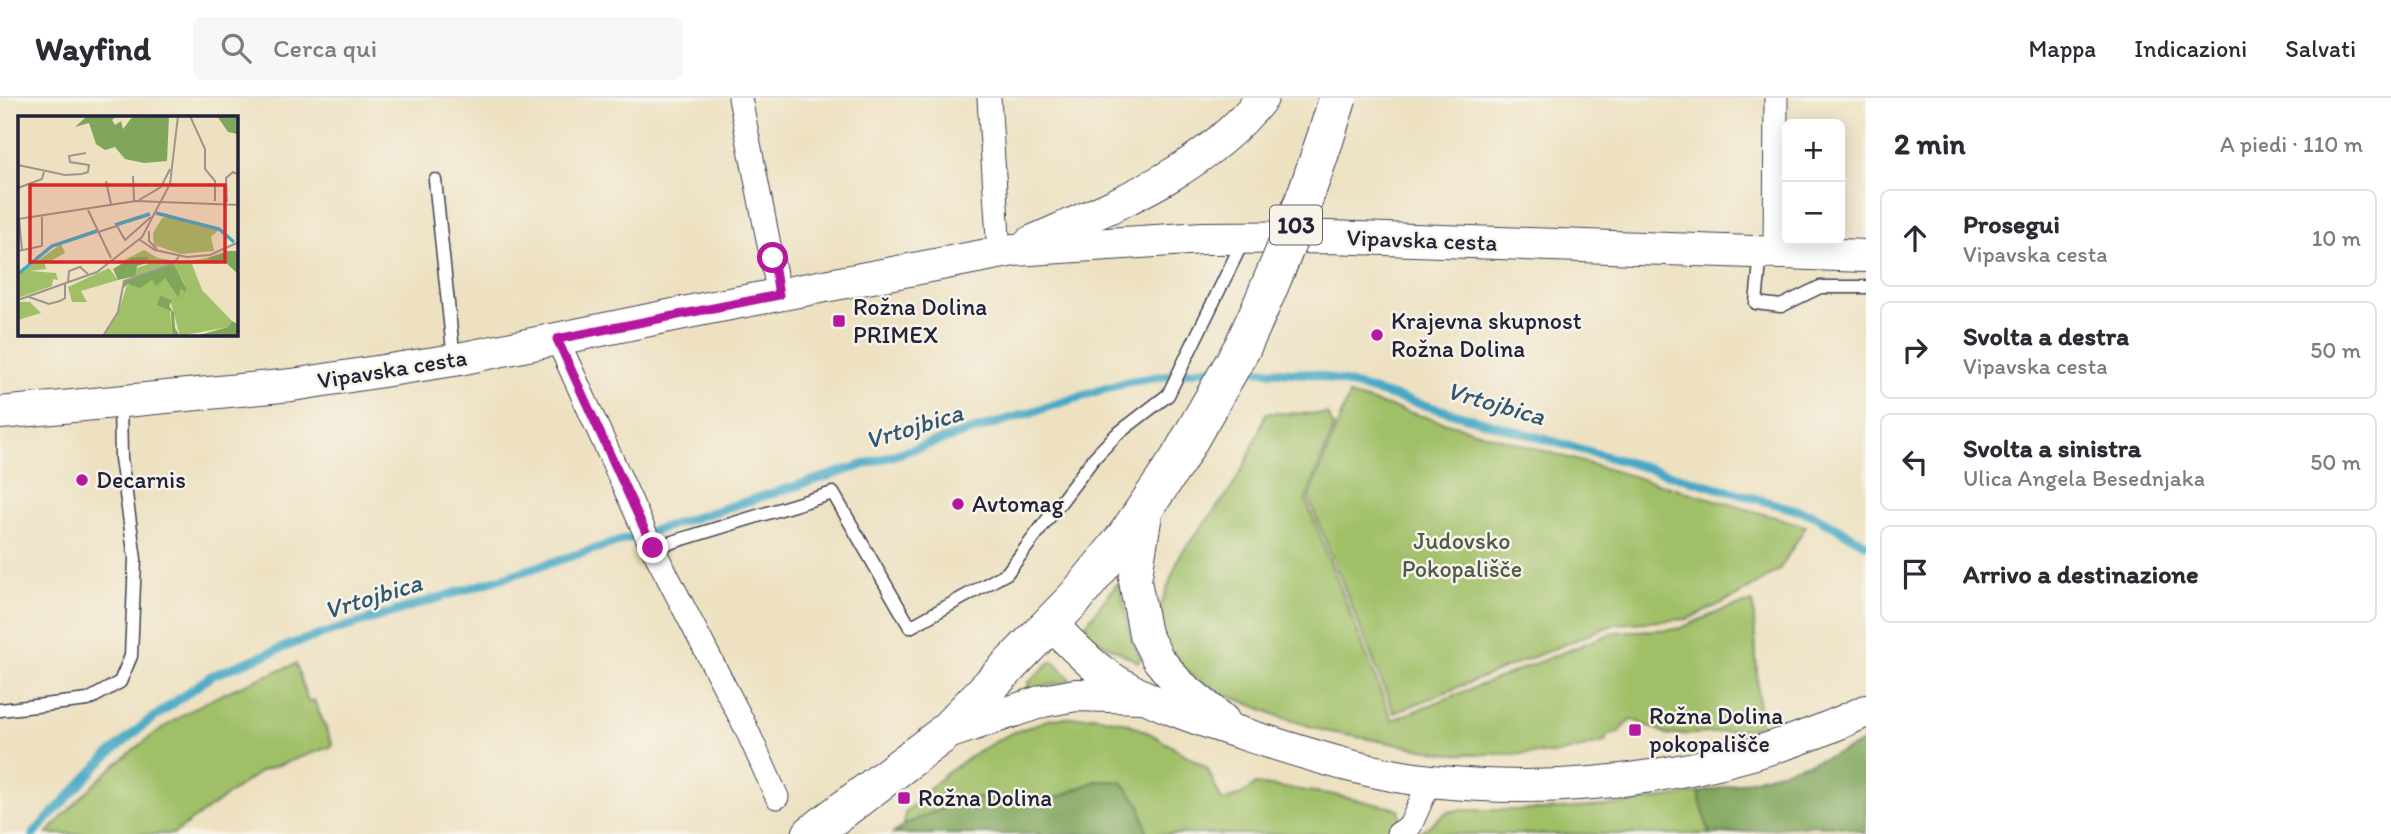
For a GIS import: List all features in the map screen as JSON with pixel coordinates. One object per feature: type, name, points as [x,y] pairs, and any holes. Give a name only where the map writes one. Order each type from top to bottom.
[{"type":"main road","points":[[1007,251],[1132,198],[1191,165],[1251,112],[1262,98]]},
{"type":"main road","name":"103","points":[[811,834],[942,735],[1050,624],[1117,547],[1148,504],[1178,460],[1242,348],[1275,278],[1310,186],[1338,98]]},
{"type":"main road","name":"Vipavska cesta","points":[[0,413],[292,385],[454,360],[1007,251],[1246,236],[1866,256]]},
{"type":"main road","points":[[1148,504],[1135,581],[1145,634],[1158,659],[1178,683],[1238,732]]},
{"type":"main road","points":[[1050,624],[1100,670],[1187,715],[1336,762],[1430,781],[1506,786],[1591,783],[1662,775],[1721,763],[1832,727],[1866,711]]},
{"type":"main road","points":[[942,735],[1043,701],[1076,695],[1149,697]]},
{"type":"street","points":[[740,98],[779,295]]},
{"type":"street","points":[[989,98],[1007,251]]},
{"type":"street","points":[[1768,253],[1776,98]]},
{"type":"street","points":[[557,339],[651,544],[746,728],[777,797]]},
{"type":"street","points":[[1398,834],[1410,826],[1430,781]]},
{"type":"lane","points":[[435,180],[454,360]]},
{"type":"lane","points":[[651,544],[833,493],[910,627],[1007,573],[1094,458],[1116,435],[1168,395],[1246,236]]},
{"type":"lane","points":[[1768,253],[1756,303],[1781,306],[1820,287],[1866,287]]},
{"type":"lane","points":[[0,710],[88,700],[120,681],[131,656],[135,559],[121,458],[120,403]]},
{"type":"green space","name":"Judovsko Pokopališče","points":[[1349,395],[1806,526],[1779,570],[1737,596],[1688,619],[1615,624],[1394,713],[1309,499]]},
{"type":"green space","points":[[1266,413],[1327,414],[1334,427],[1306,500],[1392,720],[1615,632],[1678,629],[1726,609],[1753,602],[1760,727],[1669,735],[1631,719],[1618,733],[1606,736],[1605,742],[1557,754],[1450,754],[1325,731],[1281,717],[1220,692],[1185,671],[1162,637],[1158,613],[1180,555],[1232,488],[1247,460]]},
{"type":"green space","points":[[1117,584],[1120,585],[1131,636],[1141,657],[1138,662],[1082,632]]},
{"type":"green space","points":[[1050,662],[1056,663],[1071,680],[1029,690],[1028,683]]},
{"type":"green space","points":[[296,664],[308,702],[314,700],[333,746],[261,771],[173,834],[47,834],[113,767],[168,725],[214,698]]},
{"type":"green space","points":[[1094,716],[1127,723],[1151,734],[1207,768],[1222,801],[1241,795],[1256,784],[1329,794],[1399,809],[1401,821],[1383,834],[1145,834],[1147,832],[1122,782],[1096,781],[1059,797],[966,798],[904,825],[905,813],[943,776],[978,751],[1010,734],[1050,719]]},
{"type":"green space","points":[[1866,741],[1866,834],[1832,826],[1812,826],[1710,834],[1698,793],[1818,760]]},
{"type":"green space","points":[[1096,781],[1122,782],[1140,805],[1147,832],[1145,834],[893,834],[904,825],[966,798],[1059,797]]},
{"type":"green space","points":[[1698,793],[1710,834],[1418,834],[1447,812],[1459,810],[1544,810],[1618,805]]},
{"type":"waterway","name":"Vrtojbica","points":[[33,834],[107,756],[146,723],[211,676],[295,643],[1127,382],[1220,367]]},
{"type":"waterway","name":"Vrtojbica","points":[[1241,369],[1314,374],[1811,514],[1866,544]]},
{"type":"place","name":"Rožna Dolina PRIMEX","points":[[839,321]]},
{"type":"place","name":"Krajevna skupnost Rožna Dolina","points":[[1377,335]]},
{"type":"place","name":"Decarnis","points":[[82,480]]},
{"type":"place","name":"Avtomag","points":[[958,504]]},
{"type":"place","name":"Rožna Dolina pokopališče","points":[[1635,730]]},
{"type":"place","name":"Rožna Dolina","points":[[904,798]]},
{"type":"route","points":[[653,548],[557,339],[779,295],[773,258]]}]
